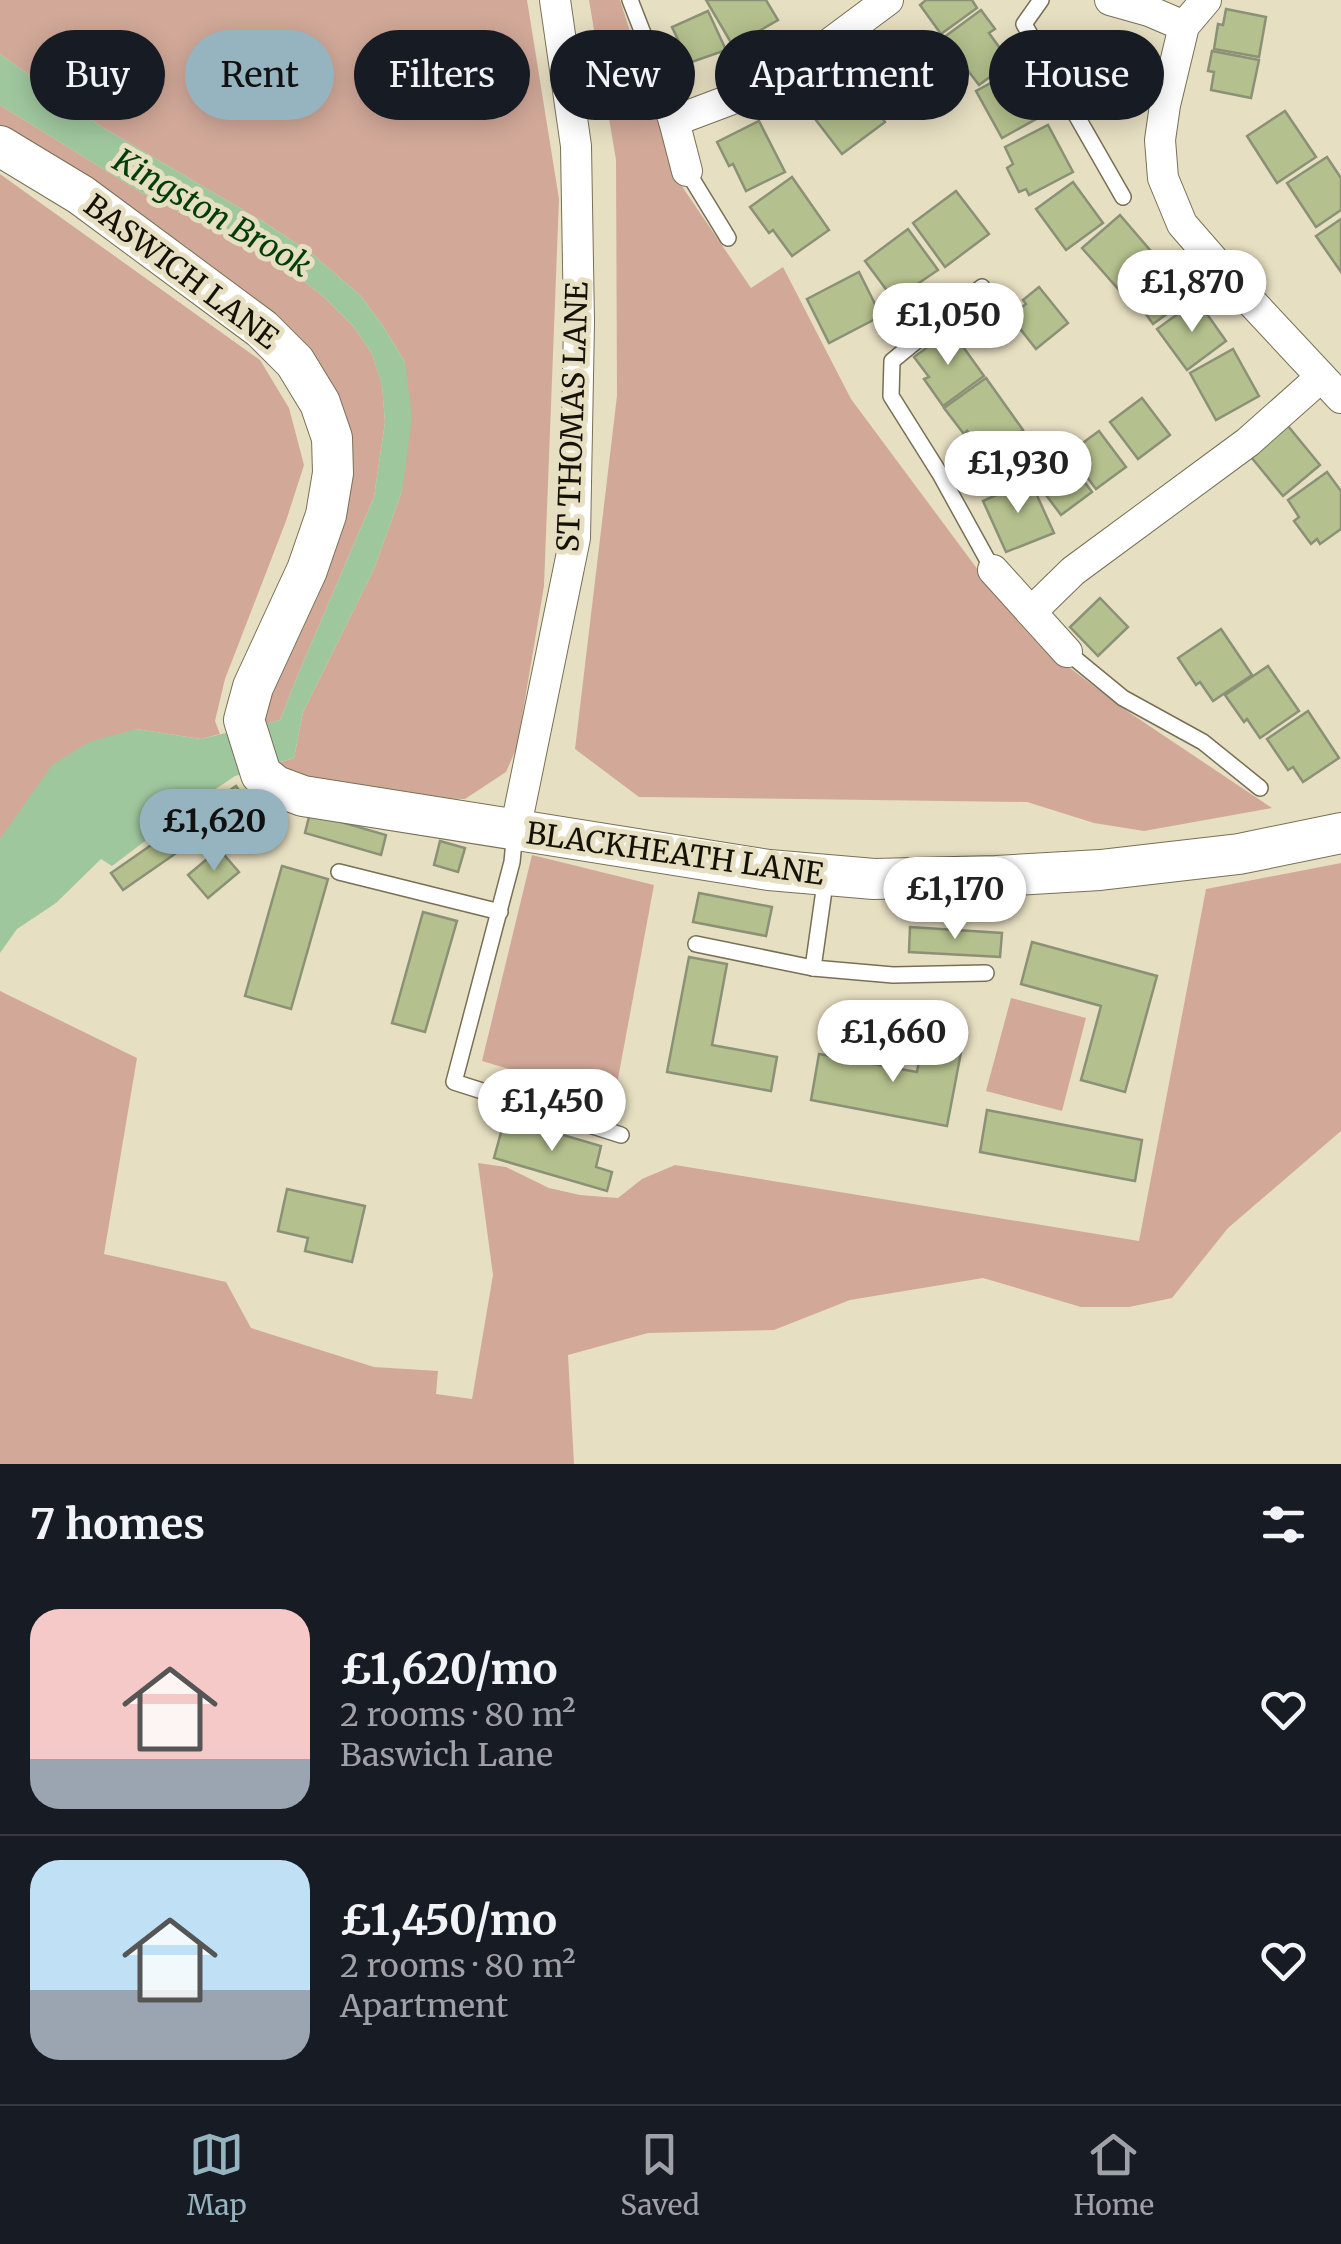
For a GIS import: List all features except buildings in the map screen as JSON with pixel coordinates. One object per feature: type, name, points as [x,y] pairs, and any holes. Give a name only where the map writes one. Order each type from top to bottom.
[{"type":"street","name":"ST THOMAS LANE","points":[[515,831],[574,538],[576,146],[554,0]]},
{"type":"street","points":[[687,171],[674,121],[751,92],[794,70],[888,0]]},
{"type":"street","points":[[1110,0],[1184,26]]},
{"type":"street","points":[[1030,612],[1073,572],[1248,442],[1331,388],[1182,224],[1163,178],[1160,140],[1184,26],[1206,0]]},
{"type":"street","name":"BASWICH LANE","points":[[0,146],[81,196],[262,329],[295,362],[320,403],[332,438],[333,473],[326,515],[306,570],[252,687],[244,720],[261,774],[276,786],[303,796],[427,816]]},
{"type":"street","points":[[993,570],[1067,652]]},
{"type":"street","name":"BLACKHEATH LANE","points":[[427,816],[650,853],[874,879],[1100,870],[1239,854],[1341,833]]},
{"type":"lane","points":[[630,0],[642,30]]},
{"type":"lane","points":[[1041,0],[1024,24],[1123,197]]},
{"type":"lane","points":[[687,171],[728,238]]},
{"type":"lane","points":[[982,287],[892,362],[890,396],[940,474],[993,570]]},
{"type":"lane","points":[[1067,652],[1123,698],[1203,742],[1260,788]]},
{"type":"lane","points":[[515,831],[500,912],[454,1082],[621,1134]]},
{"type":"lane","points":[[339,872],[500,912]]},
{"type":"lane","points":[[813,968],[826,876]]},
{"type":"lane","points":[[696,944],[813,968],[893,975],[986,973]]},
{"type":"shaded area","points":[[0,0],[527,0],[559,199],[544,586],[517,747],[506,772],[465,799],[410,798],[342,787],[269,766],[294,758],[303,712],[374,569],[402,491],[405,362],[360,295],[311,253],[92,120],[165,120],[165,30],[30,30],[30,75],[0,54]]},
{"type":"shaded area","points":[[589,0],[620,0],[630,30],[594,30]]},
{"type":"shaded area","points":[[0,105],[142,193],[285,266],[354,327],[372,354],[382,385],[385,422],[374,497],[280,720],[257,726],[318,596],[347,505],[300,344],[176,240],[0,132]]},
{"type":"shaded area","points":[[609,120],[658,120],[677,179],[751,288],[783,267],[851,399],[987,582],[1052,654],[1121,707],[1272,808],[1144,831],[1094,823],[1027,802],[639,797],[575,749],[617,396],[616,160]]},
{"type":"shaded area","points":[[0,174],[260,360],[289,408],[304,465],[225,679],[215,721],[220,734],[201,739],[136,729],[0,839]]},
{"type":"shaded area","points":[[532,855],[654,885],[614,1100],[482,1061]]},
{"type":"shaded area","points":[[1341,863],[1341,1131],[1228,1228],[1172,1298],[1129,1307],[1081,1307],[983,1278],[850,1300],[774,1330],[648,1333],[568,1355],[574,1464],[0,1464],[0,991],[137,1058],[104,1254],[226,1282],[251,1328],[374,1367],[438,1371],[436,1394],[472,1399],[493,1275],[478,1163],[506,1167],[549,1188],[618,1198],[642,1179],[675,1165],[1139,1241],[1206,889]]},
{"type":"shaded area","points":[[1011,998],[1086,1018],[1062,1111],[986,1091]]},
{"type":"water","name":"Kingston Brook","points":[[0,54],[30,75],[30,120],[92,120],[311,253],[360,295],[383,326],[405,362],[412,417],[402,491],[374,569],[303,712],[294,758],[235,776],[112,866],[101,859],[56,903],[17,929],[0,953],[0,839],[52,765],[89,742],[136,729],[201,739],[280,720],[374,497],[385,422],[382,386],[372,354],[354,327],[324,297],[285,266],[142,193],[0,105]]}]
